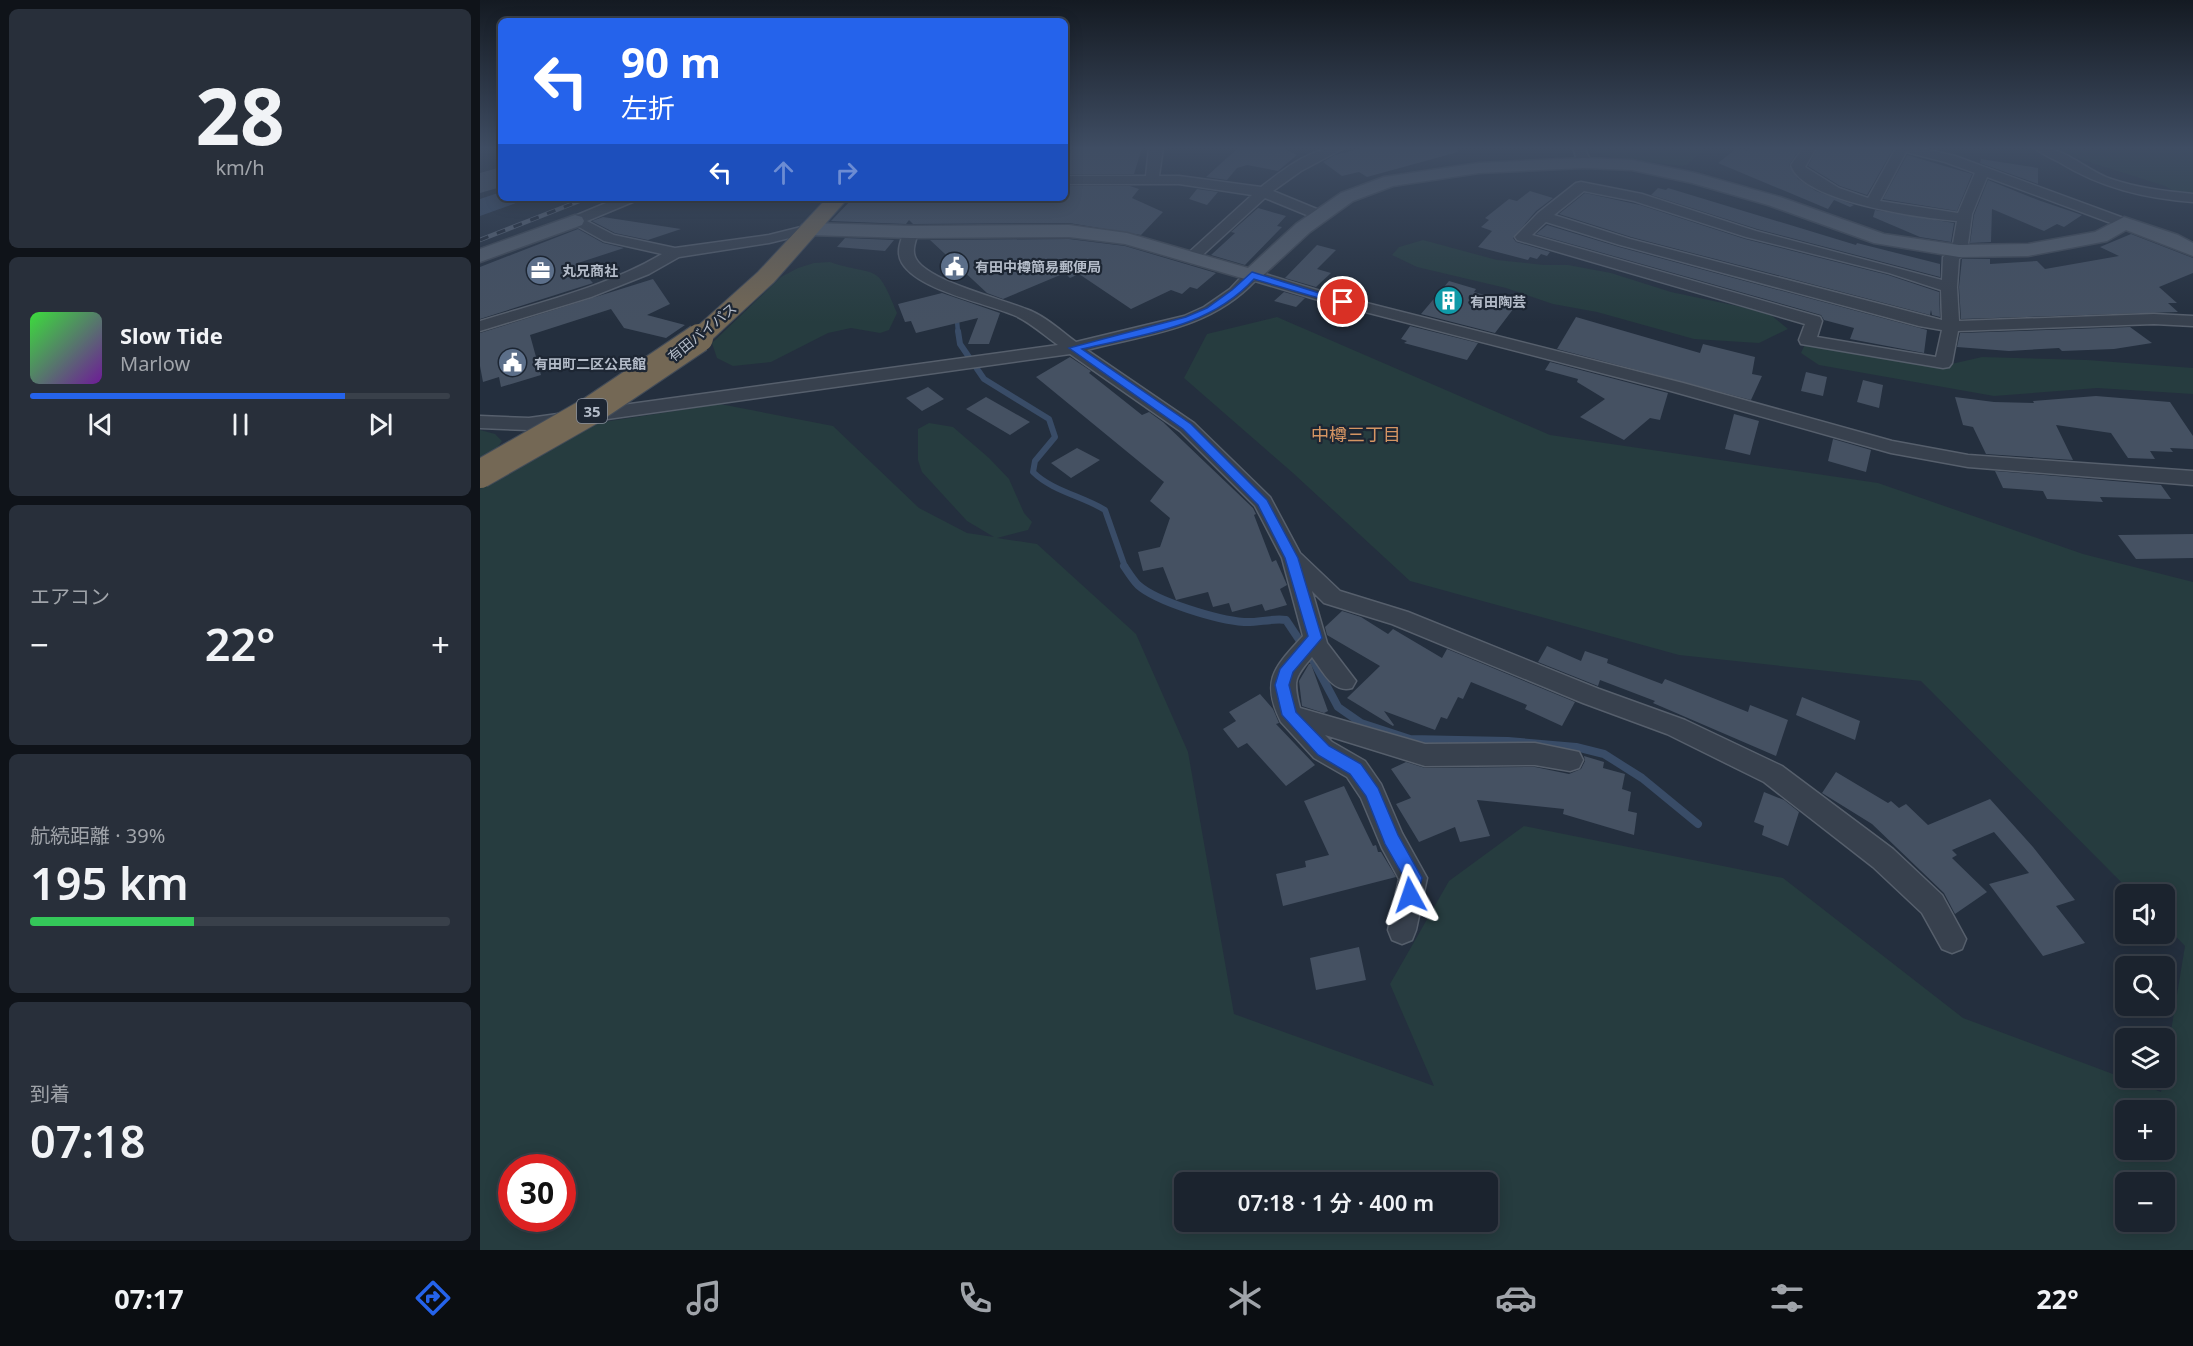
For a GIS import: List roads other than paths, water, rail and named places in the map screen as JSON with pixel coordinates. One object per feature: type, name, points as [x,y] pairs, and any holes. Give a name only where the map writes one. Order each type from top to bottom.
[{"type":"highway","name":"有田バイパス","points":[[480,474],[596,409],[642,380],[699,338],[766,277],[830,206]]},
{"type":"main road","points":[[809,229],[911,232],[1069,231],[1127,239],[1252,275],[1319,215],[1332,206]]},
{"type":"main road","points":[[1789,206],[1881,239],[1959,251],[2028,250],[2100,237],[2124,223],[2171,239],[2193,250]]},
{"type":"main road","points":[[480,256],[575,220]]},
{"type":"street","points":[[575,220],[609,206]]},
{"type":"street","points":[[1191,258],[1247,206]]},
{"type":"street","points":[[1298,206],[1319,215]]},
{"type":"street","points":[[1555,206],[1522,237],[1814,321],[1807,340],[1943,363],[1951,326],[1949,287],[1951,257],[1959,251],[1969,206]]},
{"type":"street","points":[[1666,206],[1751,234],[1894,270],[1949,287]]},
{"type":"street","points":[[1888,206],[1931,215],[1965,218]]},
{"type":"street","points":[[2079,206],[2124,223]]},
{"type":"street","points":[[1543,216],[1625,242],[1886,313],[1951,326],[2154,319],[2193,321]]},
{"type":"street","points":[[575,220],[609,238],[675,253],[769,239],[809,229]]},
{"type":"street","points":[[911,232],[906,248],[909,262],[928,277],[969,296],[1023,313],[1187,427],[1263,502],[1292,558],[1317,646],[1344,681]]},
{"type":"street","points":[[480,326],[585,294],[644,271],[675,253]]},
{"type":"street","points":[[480,422],[529,424],[1074,348],[1190,319],[1210,310],[1236,292],[1252,275],[1321,296],[1677,387],[1891,447],[1968,460],[2193,478]]},
{"type":"street","points":[[1292,558],[1332,597],[1400,618],[1591,696],[1676,727],[1773,774],[1883,858],[1916,888],[1932,904],[1952,939]]},
{"type":"street","points":[[1315,638],[1287,669],[1282,685],[1290,715],[1323,750],[1356,769],[1372,792],[1391,839],[1413,878],[1402,930]]},
{"type":"street","points":[[1290,715],[1425,755],[1535,754],[1570,759]]},
{"type":"waterway","points":[[480,208],[484,206]]},
{"type":"waterway","points":[[952,317],[957,321],[958,332]]},
{"type":"waterway","points":[[958,331],[960,344],[984,379],[1049,419],[1055,437],[1035,461],[1033,472],[1058,489],[1105,510],[1125,567]]},
{"type":"waterway","points":[[1124,566],[1136,583],[1173,604],[1219,618],[1244,622],[1286,620],[1314,662],[1338,707],[1361,723],[1410,739],[1508,741],[1576,747],[1604,754],[1642,778],[1698,824]]},
{"type":"railway","points":[[480,240],[566,206]]},
{"type":"place","name":"有田中樽簡易郵便局","points":[[954,266]]},
{"type":"place","name":"丸兄商社","points":[[541,270]]},
{"type":"place","name":"有田陶芸","points":[[1449,301]]},
{"type":"place","name":"有田町二区公民館","points":[[513,363]]},
{"type":"district","name":"中樽三丁目","points":[[1356,434]]}]
